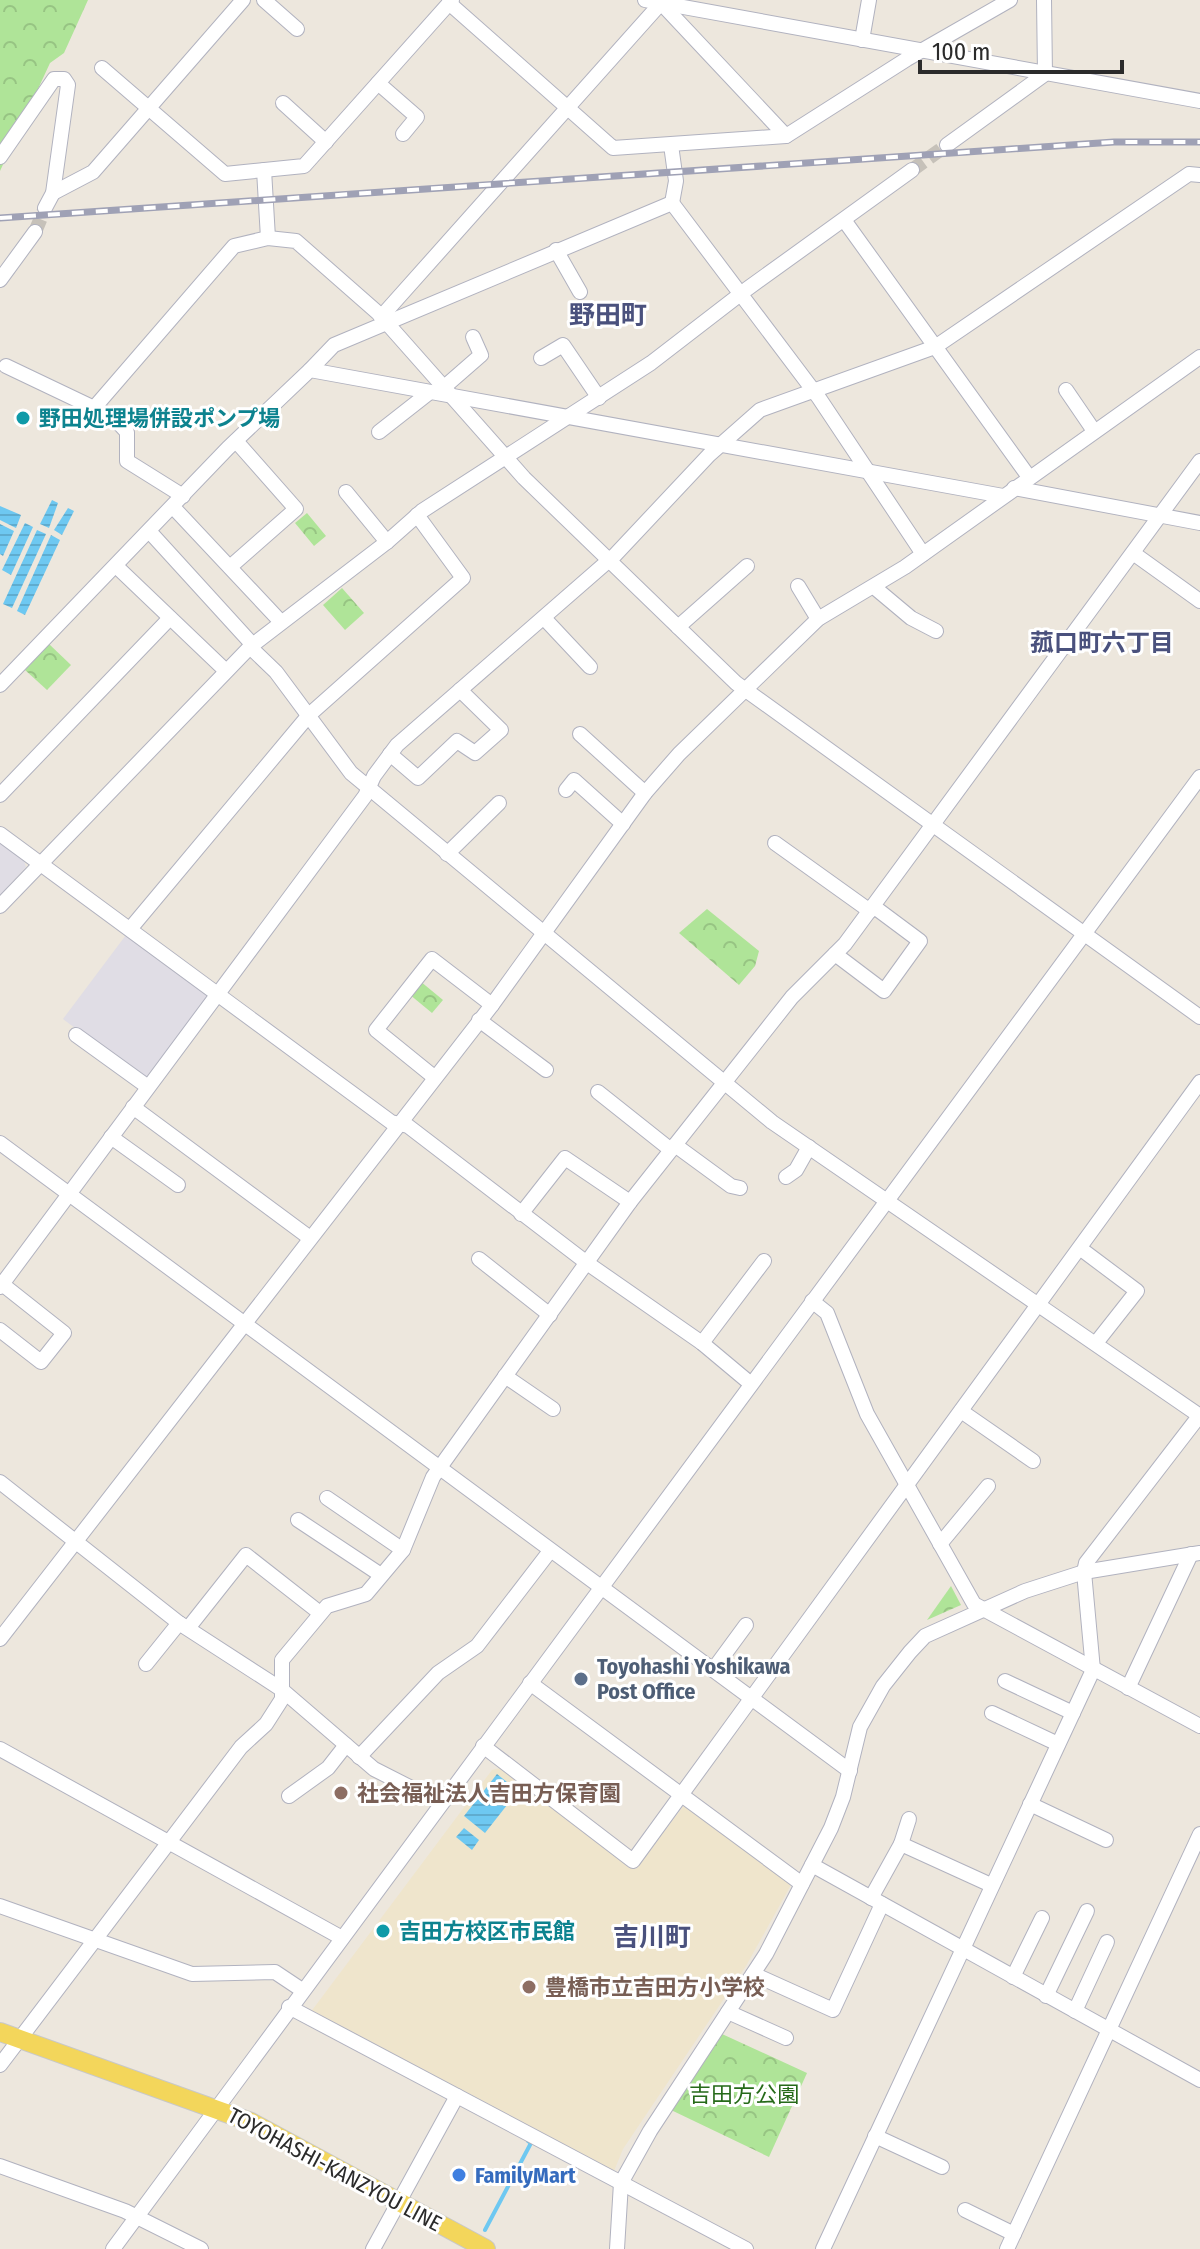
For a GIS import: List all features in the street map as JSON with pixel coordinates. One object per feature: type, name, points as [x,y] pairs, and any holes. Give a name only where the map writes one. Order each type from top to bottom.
[{"type":"main road","name":"TOYOHASHI-KANZYOU LINE","points":[[0,2032],[251,2122],[486,2249]]},
{"type":"street","points":[[53,193],[86,179],[243,0]]},
{"type":"street","points":[[264,0],[297,29]]},
{"type":"street","points":[[645,0],[1200,101]]},
{"type":"street","points":[[862,40],[869,0]]},
{"type":"street","points":[[102,68],[225,174],[304,166],[450,1],[613,148],[671,145],[786,136],[920,51],[1010,0]]},
{"type":"street","points":[[1044,0],[1045,74]]},
{"type":"street","points":[[383,320],[661,3]]},
{"type":"street","points":[[661,3],[786,136]]},
{"type":"street","points":[[947,145],[1045,74]]},
{"type":"street","points":[[0,157],[54,79],[64,79],[68,85],[53,193],[45,208]]},
{"type":"street","points":[[378,83],[417,117],[403,134]]},
{"type":"street","points":[[283,103],[326,142]]},
{"type":"street","points":[[671,145],[676,181],[672,203],[812,389],[923,554]]},
{"type":"street","points":[[264,170],[268,238]]},
{"type":"street","points":[[0,906],[226,671],[281,622],[387,542],[417,515],[599,398],[912,170]]},
{"type":"street","points":[[0,1330],[41,1362],[64,1333],[1,1286],[390,754],[609,560],[719,445],[760,410],[935,347],[1189,174],[1200,175]]},
{"type":"street","points":[[0,685],[236,441],[334,345],[383,320],[672,203]]},
{"type":"street","points":[[844,220],[1029,477]]},
{"type":"street","points":[[0,280],[35,232]]},
{"type":"street","points":[[94,408],[234,246],[268,238],[296,241],[383,320],[440,392],[505,459],[745,689],[1200,1017]]},
{"type":"street","points":[[556,250],[575,278],[580,292]]},
{"type":"street","points":[[379,432],[440,392],[481,355],[473,337]]},
{"type":"street","points":[[541,358],[563,345],[599,398]]},
{"type":"street","points":[[0,1639],[492,1005],[645,793],[745,689],[818,619],[923,554],[1200,357]]},
{"type":"street","points":[[6,366],[94,408],[125,428],[127,461],[131,466],[178,501],[230,567],[281,622]]},
{"type":"street","points":[[310,370],[870,472],[1200,523]]},
{"type":"street","points":[[1066,390],[1094,431]]},
{"type":"street","points":[[230,567],[296,509],[236,441]]},
{"type":"street","points":[[0,2065],[241,1747],[275,1713],[282,1699],[282,1660],[327,1606],[366,1594],[403,1550],[440,1468],[630,1202],[792,997],[835,954],[871,909],[1200,461]]},
{"type":"street","points":[[346,492],[387,542]]},
{"type":"street","points":[[130,929],[309,715],[463,578],[417,515]]},
{"type":"street","points":[[149,531],[252,646],[309,715],[351,773],[368,788],[723,1081],[809,1147],[1200,1415],[1084,1572],[1093,1670],[823,2249]]},
{"type":"street","points":[[1133,553],[1200,601]]},
{"type":"street","points":[[116,566],[226,671]]},
{"type":"street","points":[[678,627],[747,566]]},
{"type":"street","points":[[798,586],[818,619]]},
{"type":"street","points":[[874,587],[911,618],[936,631]]},
{"type":"street","points":[[0,795],[170,618]]},
{"type":"street","points":[[544,618],[590,667]]},
{"type":"street","points":[[390,754],[418,778],[457,741],[475,753],[501,730],[460,690]]},
{"type":"street","points":[[580,734],[645,793]]},
{"type":"street","points":[[113,2249],[1200,777]]},
{"type":"street","points":[[566,790],[574,780],[623,824]]},
{"type":"street","points":[[447,854],[499,803]]},
{"type":"street","points":[[0,834],[398,1125],[408,1126],[587,1263],[702,1343],[751,1384]]},
{"type":"street","points":[[775,843],[920,941],[884,991],[835,954]]},
{"type":"street","points":[[434,1077],[376,1030],[432,959],[492,1005]]},
{"type":"street","points":[[479,1020],[546,1070]]},
{"type":"street","points":[[76,1035],[148,1087]]},
{"type":"street","points":[[483,1746],[633,1861],[1200,1082]]},
{"type":"street","points":[[598,1092],[673,1147],[731,1186],[740,1188]]},
{"type":"street","points":[[133,1107],[310,1238]]},
{"type":"street","points":[[111,1137],[178,1185]]},
{"type":"street","points":[[0,1143],[850,1771]]},
{"type":"street","points":[[786,1177],[796,1170],[809,1147]]},
{"type":"street","points":[[521,1214],[565,1158],[630,1202]]},
{"type":"street","points":[[1081,1249],[1137,1291],[1096,1343]]},
{"type":"street","points":[[479,1259],[550,1315]]},
{"type":"street","points":[[702,1343],[764,1261]]},
{"type":"street","points":[[812,1301],[827,1313],[854,1388],[974,1604],[1200,1726]]},
{"type":"street","points":[[505,1376],[553,1409]]},
{"type":"street","points":[[961,1411],[1033,1461]]},
{"type":"street","points":[[0,1482],[184,1625],[281,1689],[374,1769],[441,1803]]},
{"type":"street","points":[[940,1544],[988,1486]]},
{"type":"street","points":[[327,1498],[403,1550]]},
{"type":"street","points":[[298,1520],[381,1575]]},
{"type":"street","points":[[359,1757],[438,1673],[477,1646],[550,1551]]},
{"type":"street","points":[[617,2249],[621,2183],[650,2131],[753,1974],[802,1884],[831,1828],[850,1771],[860,1727],[873,1701],[901,1663],[925,1636],[982,1609],[1084,1572],[1195,1554]]},
{"type":"street","points":[[1128,1688],[1195,1554]]},
{"type":"street","points":[[146,1664],[246,1555],[320,1613]]},
{"type":"street","points":[[713,1670],[746,1625]]},
{"type":"street","points":[[1005,1681],[1073,1713]]},
{"type":"street","points":[[530,1683],[802,1884]]},
{"type":"street","points":[[992,1713],[1058,1744]]},
{"type":"street","points":[[289,1796],[328,1768],[346,1745]]},
{"type":"street","points":[[0,1749],[342,1938]]},
{"type":"street","points":[[1030,1804],[1106,1840]]},
{"type":"street","points":[[753,1974],[833,2010],[909,1819]]},
{"type":"street","points":[[1007,2249],[1200,1834]]},
{"type":"street","points":[[901,1844],[991,1885]]},
{"type":"street","points":[[812,1865],[1200,2080]]},
{"type":"street","points":[[0,1906],[192,1974],[275,1972],[302,1990]]},
{"type":"street","points":[[1046,1996],[1087,1911]]},
{"type":"street","points":[[1013,1977],[1042,1918]]},
{"type":"street","points":[[1075,2011],[1107,1942]]},
{"type":"street","points":[[289,2007],[746,2249]]},
{"type":"street","points":[[728,2012],[786,2038]]},
{"type":"street","points":[[373,2249],[457,2096]]},
{"type":"street","points":[[875,2136],[942,2167]]},
{"type":"street","points":[[0,2166],[137,2216],[201,2249]]},
{"type":"street","points":[[965,2210],[1014,2234]]},
{"type":"shaded area","points":[[0,843],[24,861],[26,867],[0,895]]},
{"type":"shaded area","points":[[126,935],[207,991],[208,997],[144,1080],[63,1019]]},
{"type":"shaded area","name":"豊橋市立吉田方小学校","points":[[500,1768],[636,1869],[685,1804],[792,1883],[746,1966],[623,2149],[614,2171],[310,2013],[492,1770]]},
{"type":"green space","points":[[0,0],[88,0],[64,53],[50,63],[0,171]]},
{"type":"green space","points":[[307,513],[326,536],[314,546],[295,523]]},
{"type":"green space","points":[[342,588],[364,613],[345,630],[323,605]]},
{"type":"green space","points":[[49,644],[71,665],[47,690],[25,670]]},
{"type":"green space","points":[[707,909],[759,951],[755,966],[739,985],[679,933]]},
{"type":"green space","points":[[420,981],[443,1000],[432,1013],[409,994]]},
{"type":"green space","points":[[951,1586],[961,1605],[927,1620]]},
{"type":"green space","name":"吉田方公園","points":[[722,2034],[807,2073],[769,2157],[671,2110]]},
{"type":"water","points":[[52,500],[58,503],[49,528],[40,524]]},
{"type":"water","points":[[0,506],[21,515],[16,528],[0,520]]},
{"type":"water","points":[[68,508],[74,511],[62,535],[54,530]]},
{"type":"water","points":[[25,523],[33,527],[11,575],[2,570]]},
{"type":"water","points":[[0,524],[14,531],[3,556],[0,554]]},
{"type":"water","points":[[37,530],[46,534],[12,608],[3,604]]},
{"type":"water","points":[[51,535],[60,540],[25,615],[17,611]]},
{"type":"water","points":[[497,1774],[518,1791],[485,1833],[464,1816]]},
{"type":"water","points":[[464,1828],[479,1840],[472,1850],[456,1837]]},
{"type":"waterway","points":[[485,2230],[531,2143],[528,2141]]},
{"type":"tunnel","points":[[912,170],[947,145]]},
{"type":"tunnel","points":[[35,232],[45,208]]},
{"type":"railway","points":[[0,218],[1114,142],[1200,142]]},
{"type":"place","name":"野田処理場併設ポンプ場","points":[[23,418]]},
{"type":"place","name":"Toyohashi Yoshikawa Post Office","points":[[581,1679]]},
{"type":"place","name":"社会福祉法人吉田方保育園","points":[[341,1793]]},
{"type":"place","name":"吉田方校区市民館","points":[[383,1931]]},
{"type":"place","name":"豊橋市立吉田方小学校","points":[[529,1987]]},
{"type":"place","name":"FamilyMart","points":[[459,2175]]},
{"type":"district","name":"野田町","points":[[608,315]]},
{"type":"district","name":"菰口町六丁目","points":[[1102,643]]},
{"type":"district","name":"吉川町","points":[[652,1937]]}]
